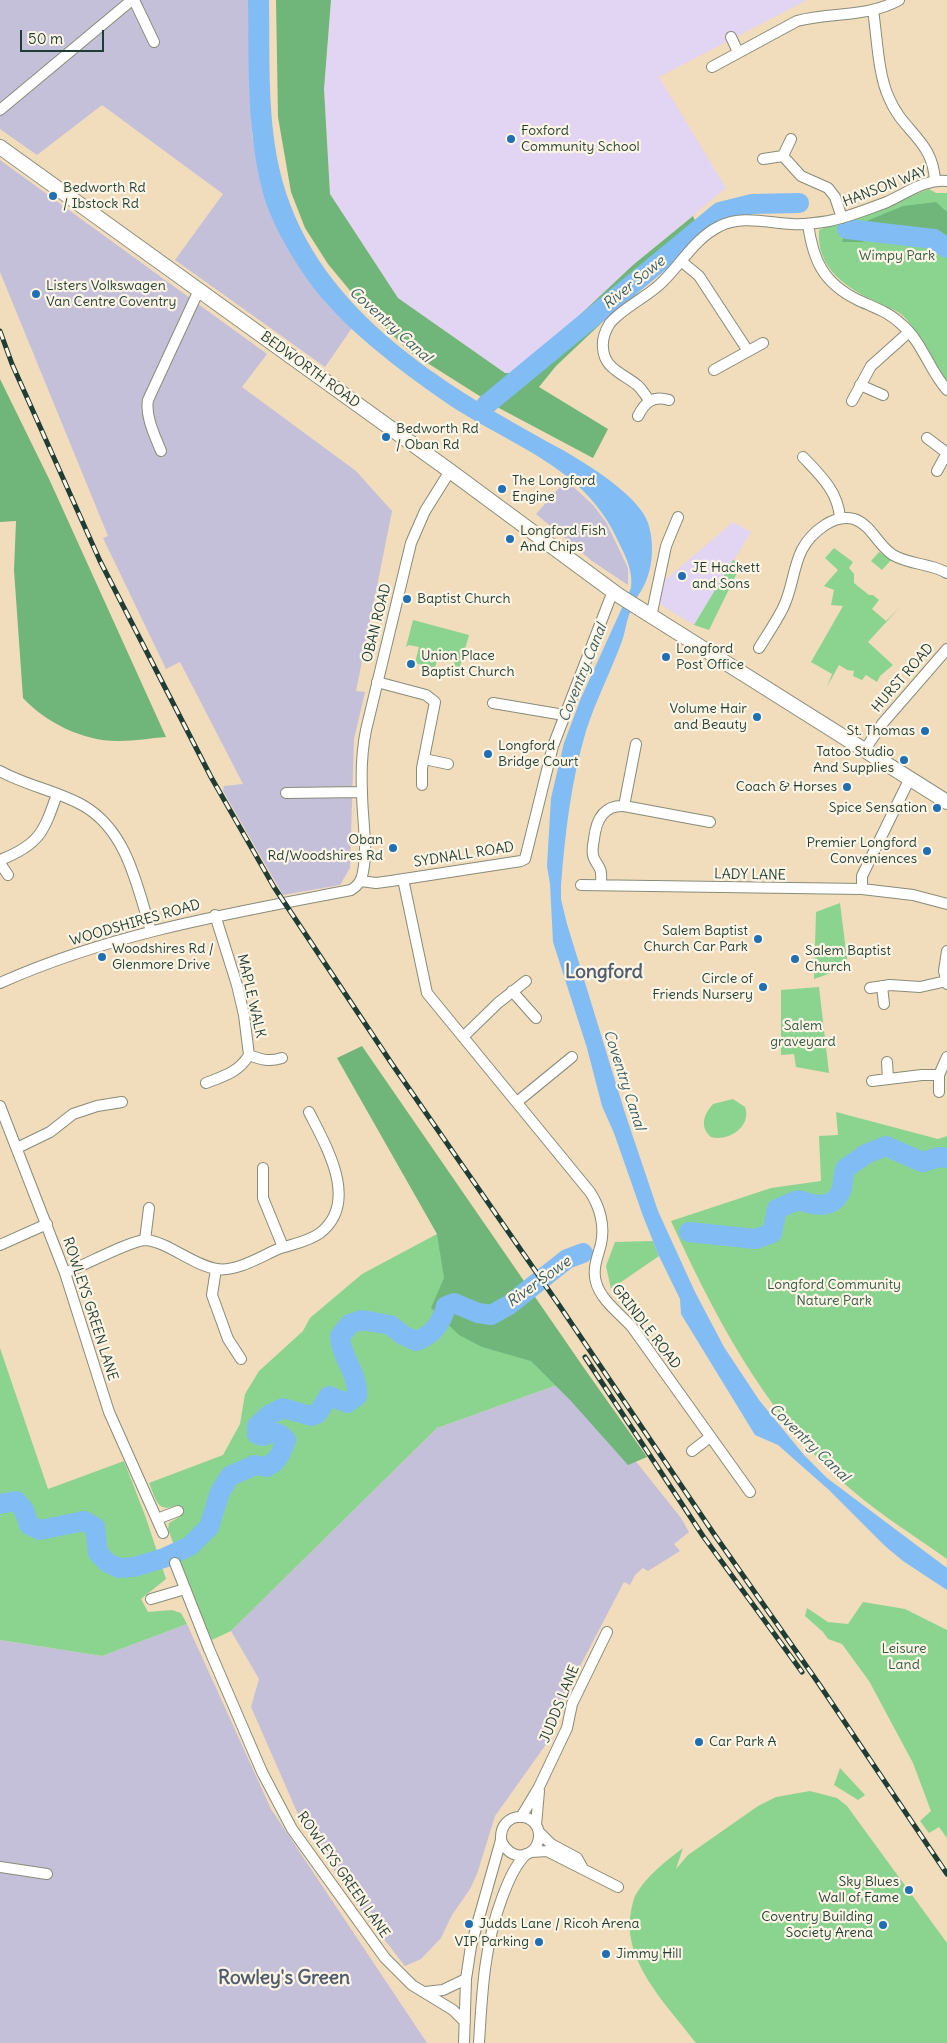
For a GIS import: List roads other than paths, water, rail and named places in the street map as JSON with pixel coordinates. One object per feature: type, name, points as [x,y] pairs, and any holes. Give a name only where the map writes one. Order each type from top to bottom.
[{"type":"main road","name":"BEDWORTH ROAD","points":[[0,147],[450,471],[615,593],[947,802]]},
{"type":"street","points":[[0,110],[133,0],[154,42]]},
{"type":"street","points":[[712,67],[797,21],[812,17],[857,14],[899,0]]},
{"type":"street","points":[[873,10],[888,97],[901,119],[925,145],[934,165],[935,181]]},
{"type":"street","points":[[731,37],[738,52]]},
{"type":"street","points":[[784,156],[791,139]]},
{"type":"street","points":[[763,159],[784,156]]},
{"type":"street","points":[[784,156],[801,176],[828,188],[835,197],[842,218]]},
{"type":"street","name":"HANSON WAY","points":[[649,400],[638,386],[620,375],[606,360],[603,350],[603,339],[611,322],[658,286],[700,239],[722,225],[747,220],[808,224],[842,218],[935,181],[947,181]]},
{"type":"street","points":[[808,224],[815,257],[829,280],[847,294],[891,316],[909,332],[931,370],[947,390]]},
{"type":"street","points":[[681,261],[700,276],[748,351]]},
{"type":"street","points":[[161,452],[149,417],[148,400],[199,290]]},
{"type":"street","points":[[852,401],[871,366],[909,332]]},
{"type":"street","points":[[714,370],[763,343]]},
{"type":"street","points":[[860,385],[883,395]]},
{"type":"street","points":[[638,416],[649,400],[656,398],[669,400]]},
{"type":"street","points":[[927,438],[947,453],[940,461],[936,470]]},
{"type":"street","points":[[803,457],[834,493],[840,518]]},
{"type":"street","name":"OBAN ROAD","points":[[361,880],[364,871],[363,745],[411,543],[426,511],[450,471]]},
{"type":"street","points":[[648,615],[666,546],[678,516]]},
{"type":"street","points":[[760,648],[784,607],[802,550],[818,529],[840,518],[855,520],[864,524],[883,547],[892,554],[904,560],[928,564],[947,573]]},
{"type":"street","name":"SYDNALL ROAD","points":[[361,880],[376,883],[525,859],[551,754],[564,715],[615,593]]},
{"type":"street","name":"HURST ROAD","points":[[864,751],[882,724],[947,648]]},
{"type":"street","points":[[377,682],[426,695],[434,700],[435,709],[424,759],[422,785]]},
{"type":"street","points":[[493,704],[564,715]]},
{"type":"street","points":[[624,806],[636,744]]},
{"type":"street","points":[[424,759],[448,764]]},
{"type":"street","points":[[0,771],[18,781],[57,794],[84,806],[108,826],[126,855],[152,931]]},
{"type":"street","points":[[862,889],[862,876],[910,778]]},
{"type":"street","points":[[286,793],[362,792]]},
{"type":"street","points":[[8,875],[0,862],[35,841],[44,829],[57,794]]},
{"type":"street","points":[[601,884],[601,870],[596,863],[593,853],[596,826],[599,818],[606,810],[616,806],[624,806],[710,822]]},
{"type":"street","name":"GRINDLE ROAD","points":[[403,879],[425,988],[597,1203],[601,1221],[602,1241],[595,1275],[598,1288],[632,1327],[750,1492]]},
{"type":"street","name":"WOODSHIRES ROAD","points":[[0,983],[62,958],[152,931],[215,915],[351,890],[361,880]]},
{"type":"street","name":"LADY LANE","points":[[581,885],[862,889],[913,895],[947,904]]},
{"type":"street","name":"MAPLE WALK","points":[[206,1082],[234,1072],[249,1055],[244,1015],[237,985],[215,915]]},
{"type":"street","points":[[870,988],[882,986],[920,987],[946,983],[945,962],[947,951]]},
{"type":"street","points":[[463,1037],[512,991],[526,981]]},
{"type":"street","points":[[882,986],[884,1004]]},
{"type":"street","points":[[512,991],[536,1018]]},
{"type":"street","name":"MAPLE WALK","points":[[249,1055],[261,1060],[271,1061],[282,1058]]},
{"type":"street","points":[[939,1092],[939,1075],[947,1056]]},
{"type":"street","points":[[517,1102],[572,1057]]},
{"type":"street","points":[[887,1062],[888,1079]]},
{"type":"street","points":[[872,1081],[922,1074],[939,1075]]},
{"type":"street","points":[[17,1148],[50,1132],[73,1114],[96,1106],[122,1102]]},
{"type":"street","name":"ROWLEYS GREEN LANE","points":[[0,1106],[65,1273],[110,1412],[163,1533]]},
{"type":"street","points":[[65,1273],[119,1248],[145,1240],[155,1242],[216,1269],[235,1267],[283,1247],[310,1239],[329,1224],[338,1206],[338,1187],[336,1172],[326,1146],[309,1112]]},
{"type":"street","points":[[263,1168],[263,1198],[283,1247]]},
{"type":"street","points":[[145,1240],[149,1208]]},
{"type":"street","points":[[0,1245],[47,1224]]},
{"type":"street","points":[[216,1269],[212,1295],[228,1339],[241,1359]]},
{"type":"street","points":[[692,1451],[710,1437]]},
{"type":"street","points":[[157,1519],[178,1510]]},
{"type":"street","name":"ROWLEYS GREEN LANE","points":[[175,1563],[209,1650],[262,1772],[292,1829],[385,1958],[406,1980],[453,2010],[465,2022]]},
{"type":"street","points":[[151,1599],[186,1589]]},
{"type":"street","name":"JUDDS LANE","points":[[521,1817],[539,1787],[567,1728],[572,1704],[607,1632]]},
{"type":"street","name":"JUDDS LANE","points":[[538,1828],[539,1787]]},
{"type":"street","points":[[464,2043],[466,1979],[479,1916],[501,1840],[501,1833],[506,1823],[510,1819],[527,1818],[551,1844],[577,1858],[582,1867]]},
{"type":"street","points":[[479,2043],[482,1980],[493,1922],[517,1864],[538,1842],[538,1828]]},
{"type":"street","points":[[501,1840],[504,1846],[513,1854],[547,1851],[582,1867],[618,1887]]},
{"type":"street","points":[[0,1867],[47,1874]]},
{"type":"street","points":[[424,1992],[443,1990],[466,1979]]},
{"type":"water","points":[[248,0],[269,0],[271,104],[279,167],[295,217],[319,261],[350,301],[387,336],[427,368],[470,397],[596,470],[634,501],[643,512],[648,523],[652,540],[652,558],[648,575],[631,608],[622,641],[590,719],[576,769],[561,885],[561,899],[567,924],[625,1113],[658,1211],[695,1292],[724,1347],[759,1400],[804,1455],[827,1478],[947,1568],[947,1590],[903,1561],[885,1546],[829,1490],[778,1445],[755,1435],[681,1314],[680,1299],[659,1256],[614,1133],[602,1106],[587,1048],[553,942],[550,884],[547,866],[551,798],[564,743],[581,698],[631,588],[629,566],[623,550],[605,518],[588,495],[567,476],[544,460],[470,418],[409,376],[371,346],[336,314],[307,279],[274,223],[266,203],[260,178],[255,153],[250,102]]},
{"type":"waterway","name":"River Sowe","points":[[486,405],[720,212],[752,204],[799,203]]},
{"type":"waterway","name":"River Sowe","points":[[847,229],[934,239],[947,248]]},
{"type":"waterway","name":"River Sowe","points":[[689,1232],[755,1239],[772,1233],[777,1209],[798,1200],[818,1205],[830,1203],[839,1195],[846,1168],[866,1154],[886,1146],[922,1162],[940,1157],[947,1158]]},
{"type":"waterway","name":"River Sowe","points":[[0,1504],[16,1501],[24,1510],[29,1525],[40,1530],[84,1521],[95,1527],[98,1553],[108,1563],[119,1568],[134,1567],[164,1558],[190,1546],[209,1527],[220,1492],[230,1476],[255,1465],[267,1467],[277,1459],[286,1440],[278,1433],[262,1436],[257,1434],[257,1426],[269,1415],[283,1408],[311,1416],[317,1414],[329,1396],[347,1403],[357,1396],[355,1380],[343,1352],[340,1336],[350,1324],[362,1320],[390,1325],[403,1335],[416,1341],[436,1328],[446,1306],[454,1303],[478,1313],[491,1315],[509,1305],[567,1259],[583,1253]]},
{"type":"railway","points":[[0,331],[12,364],[100,561],[211,777],[274,887],[392,1064],[819,1684],[947,1874]]},
{"type":"railway","points":[[585,1357],[703,1536],[802,1672]]},
{"type":"place","name":"Foxford Community School","points":[[511,139]]},
{"type":"place","name":"Bedworth Rd / Ibstock Rd","points":[[53,196]]},
{"type":"place","name":"Listers Volkswagen Van Centre Coventry","points":[[36,294]]},
{"type":"place","name":"Bedworth Rd / Oban Rd","points":[[386,437]]},
{"type":"place","name":"The Longford Engine","points":[[502,489]]},
{"type":"place","name":"Longford Fish And Chips","points":[[510,539]]},
{"type":"place","name":"JE Hackett and Sons","points":[[682,576]]},
{"type":"place","name":"Baptist Church","points":[[407,599]]},
{"type":"place","name":"Longford Post Office","points":[[666,657]]},
{"type":"place","name":"Union Place Baptist Church","points":[[411,664]]},
{"type":"place","name":"Volume Hair and Beauty","points":[[757,717]]},
{"type":"place","name":"St. Thomas","points":[[925,731]]},
{"type":"place","name":"Longford Bridge Court","points":[[488,754]]},
{"type":"place","name":"Tatoo Studio And Supplies","points":[[904,760]]},
{"type":"place","name":"Coach & Horses","points":[[847,787]]},
{"type":"place","name":"Spice Sensation","points":[[937,808]]},
{"type":"place","name":"Oban Rd/Woodshires Rd","points":[[393,848]]},
{"type":"place","name":"Premier Longford Conveniences","points":[[927,851]]},
{"type":"place","name":"Salem Baptist Church Car Park","points":[[758,939]]},
{"type":"place","name":"Woodshires Rd / Glenmore Drive","points":[[102,957]]},
{"type":"place","name":"Salem Baptist Church","points":[[795,959]]},
{"type":"place","name":"Circle of Friends Nursery","points":[[763,987]]},
{"type":"place","name":"Car Park A","points":[[699,1742]]},
{"type":"place","name":"Sky Blues Wall of Fame","points":[[909,1890]]},
{"type":"place","name":"Judds Lane / Ricoh Arena","points":[[469,1924]]},
{"type":"place","name":"Coventry Building Society Arena","points":[[883,1925]]},
{"type":"place","name":"VIP Parking","points":[[539,1942]]},
{"type":"place","name":"Jimmy Hill","points":[[606,1954]]},
{"type":"district","name":"Longford","points":[[604,973]]},
{"type":"district","name":"Rowley's Green","points":[[284,1979]]},
{"type":"park label","name":"Wimpy Park","points":[[897,256]]},
{"type":"park label","name":"Salem graveyard","points":[[803,1034]]},
{"type":"park label","name":"Longford Community Nature Park","points":[[834,1294]]},
{"type":"park label","name":"Leisure Land","points":[[904,1658]]},
{"type":"water label","name":"Coventry Canal","points":[[390,325]]},
{"type":"water label","name":"Coventry Canal","points":[[583,673]]},
{"type":"water label","name":"Coventry Canal","points":[[624,1080]]},
{"type":"water label","name":"Coventry Canal","points":[[809,1443]]}]
